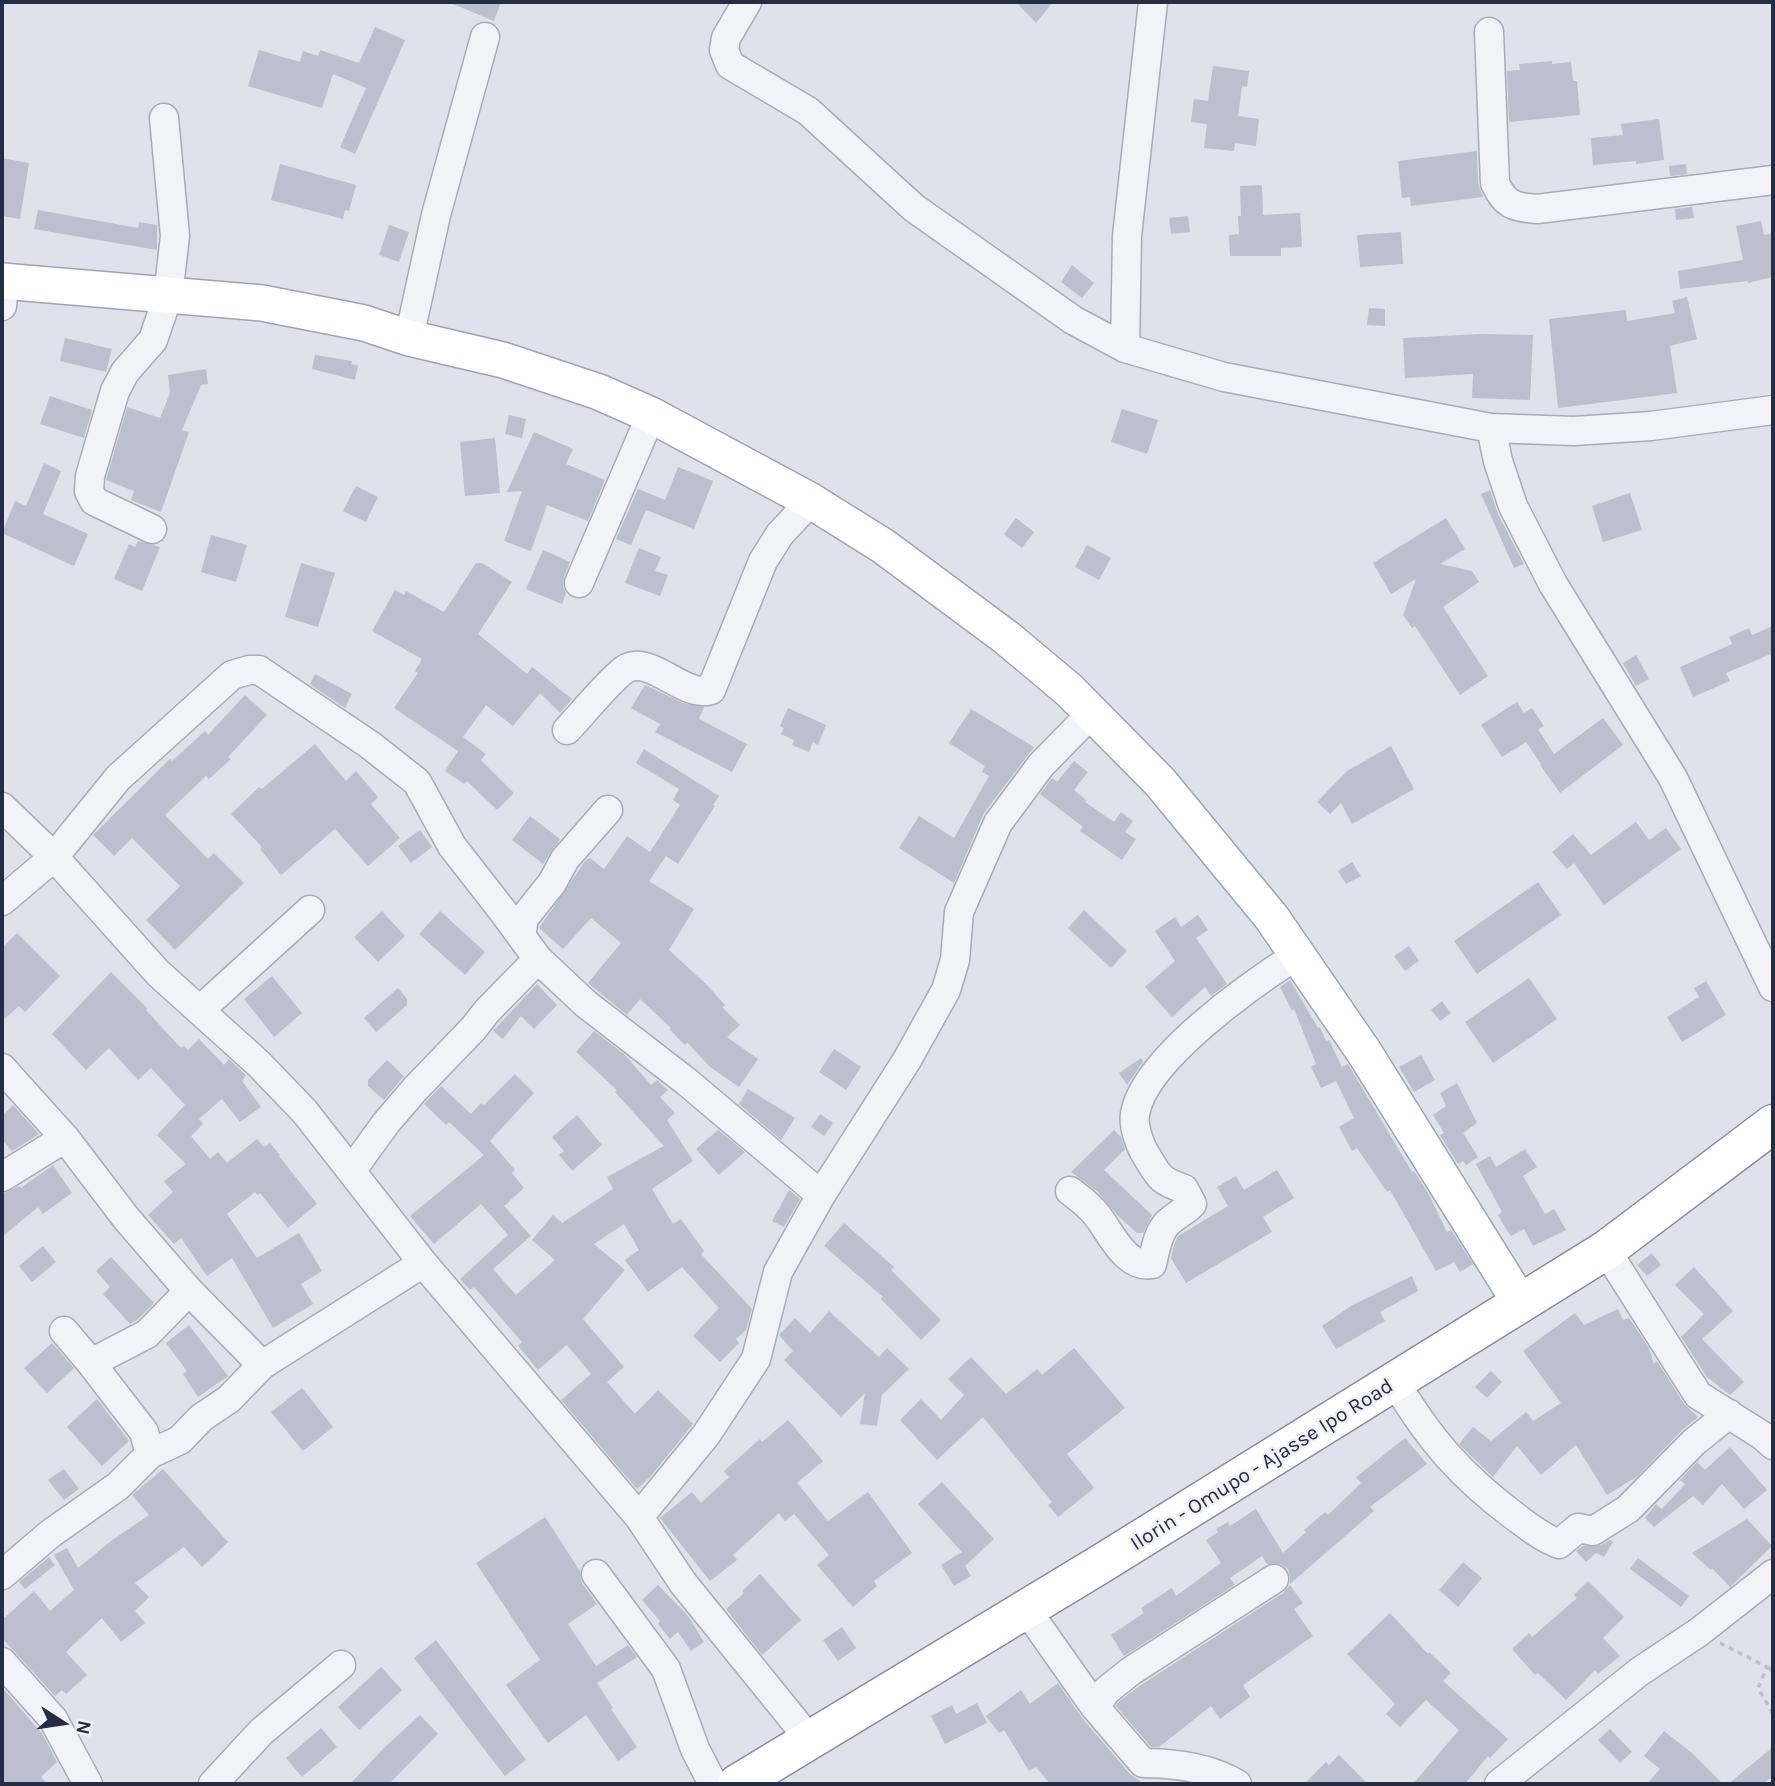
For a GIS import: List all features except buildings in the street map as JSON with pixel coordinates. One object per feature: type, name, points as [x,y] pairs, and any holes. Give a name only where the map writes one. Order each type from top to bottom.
[{"type":"highway","name":"Ilorin - Omupo - Ajasse Ipo Road","points":[[737,1784],[1027,1609],[1606,1251],[1773,1124]]},
{"type":"main road","points":[[3,290],[168,296],[262,303],[364,323],[409,338],[503,360],[599,392],[651,415],[811,501],[883,547],[997,630],[1069,690],[1160,782],[1272,918],[1364,1052],[1521,1304]]},
{"type":"street","points":[[747,2],[726,38],[723,50],[730,65],[808,111],[914,208],[1018,283],[1073,320],[1125,348],[1224,377],[1490,428],[1600,430],[1773,410]]},
{"type":"street","points":[[1125,348],[1127,236],[1153,2]]},
{"type":"street","points":[[1489,32],[1495,183],[1502,199],[1519,208],[1537,209],[1773,180]]},
{"type":"street","points":[[409,338],[436,215],[485,37]]},
{"type":"street","points":[[152,529],[94,501],[89,491],[89,476],[115,391],[125,372],[153,340],[168,296],[175,236],[164,118]]},
{"type":"street","points":[[579,583],[651,415]]},
{"type":"street","points":[[1490,428],[1513,506],[1552,584],[1672,778],[1773,987]]},
{"type":"street","points":[[567,730],[626,668],[643,666],[695,690],[711,690],[763,561],[780,534],[811,501]]},
{"type":"street","points":[[2,901],[54,857],[118,778],[232,675],[259,670],[370,745],[416,782],[452,846],[538,959],[586,1004],[687,1082],[821,1195]]},
{"type":"street","points":[[639,1517],[706,1435],[755,1359],[778,1272],[821,1195],[907,1060],[946,990],[956,960],[959,912],[998,823],[1041,765],[1091,714]]},
{"type":"street","points":[[2,807],[54,857],[158,973],[259,1065],[305,1112],[423,1263],[639,1517],[683,1584],[810,1740]]},
{"type":"street","points":[[521,936],[524,918],[552,883],[565,859],[608,810]]},
{"type":"street","points":[[200,1010],[310,910]]},
{"type":"street","points":[[1070,1191],[1094,1212],[1129,1259],[1146,1265],[1152,1264],[1165,1225],[1183,1214],[1192,1204],[1184,1189],[1161,1181],[1142,1148],[1134,1116],[1145,1089],[1176,1049],[1223,1007],[1297,955]]},
{"type":"street","points":[[352,1170],[386,1123],[416,1088],[538,959]]},
{"type":"street","points":[[2,1068],[65,1138],[126,1218],[189,1291],[262,1365]]},
{"type":"street","points":[[2,1177],[65,1138]]},
{"type":"street","points":[[1606,1251],[1698,1395],[1773,1445]]},
{"type":"street","points":[[2,1574],[50,1534],[118,1486],[150,1454],[180,1440],[201,1418],[229,1399],[262,1365],[423,1263]]},
{"type":"street","points":[[91,1363],[147,1334],[189,1291]]},
{"type":"street","points":[[64,1331],[144,1432],[150,1454]]},
{"type":"street","points":[[1395,1382],[1417,1420],[1447,1457],[1480,1491],[1544,1538],[1559,1544],[1578,1528],[1593,1531],[1628,1509],[1694,1442],[1729,1415]]},
{"type":"street","points":[[596,1574],[666,1669],[695,1749],[713,1784]]},
{"type":"street","points":[[1499,1784],[1639,1672],[1699,1632],[1773,1574]]},
{"type":"street","points":[[1095,1707],[1106,1691],[1131,1671],[1273,1579]]},
{"type":"street","points":[[1027,1609],[1095,1707],[1143,1763],[1163,1763],[1221,1781]]},
{"type":"street","points":[[2,1662],[53,1719],[88,1784]]},
{"type":"street","points":[[213,1784],[261,1732],[341,1665]]},
{"type":"path","points":[[1699,1632],[1773,1671]]},
{"type":"path","points":[[1767,1667],[1758,1688],[1773,1714]]}]
